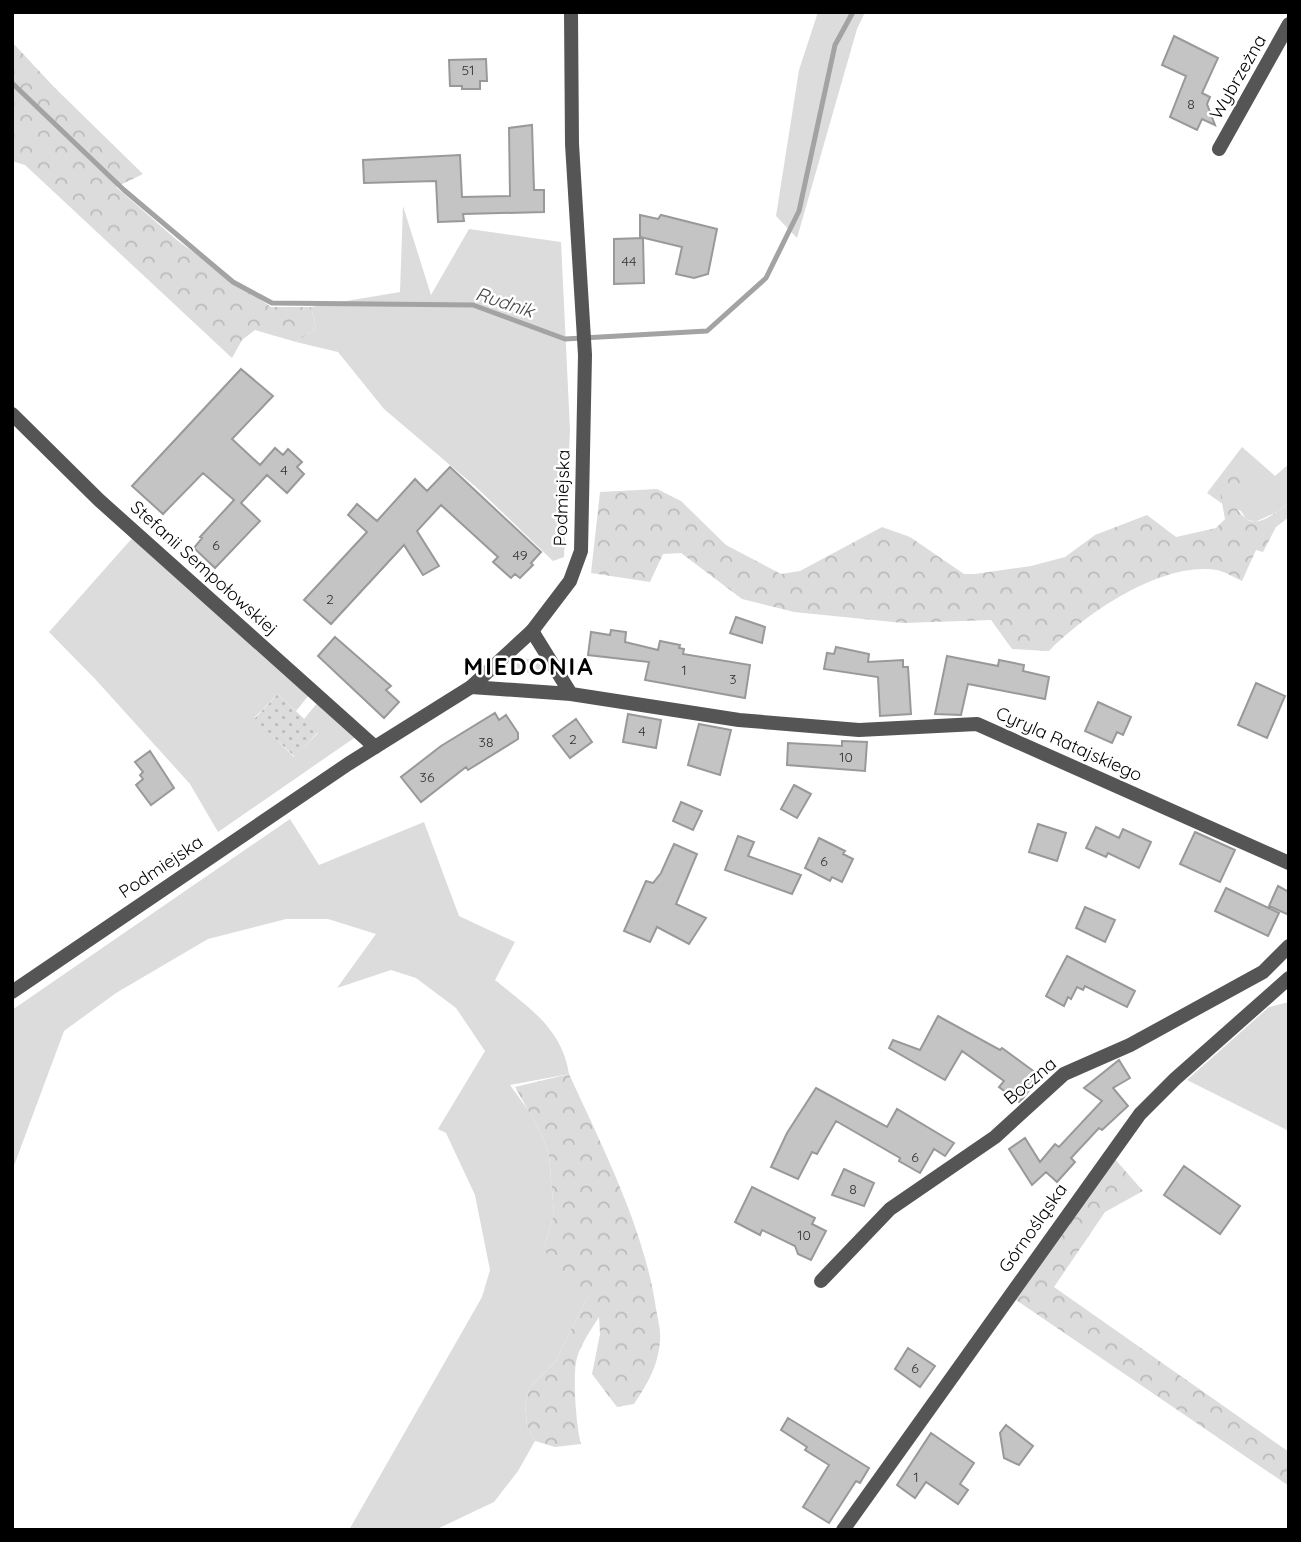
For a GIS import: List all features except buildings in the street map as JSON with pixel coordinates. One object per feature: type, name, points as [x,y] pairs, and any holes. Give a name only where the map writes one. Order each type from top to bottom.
[{"type":"street","name":"Podmiejska","points":[[12,992],[375,747],[471,687],[532,631],[570,581],[581,551],[585,355],[572,144],[571,12]]},
{"type":"street","name":"Wybrzeżna","points":[[1219,149],[1289,23]]},
{"type":"street","name":"Stefanii Sempołowskiej","points":[[12,414],[99,500],[375,747]]},
{"type":"street","points":[[532,631],[570,694]]},
{"type":"street","name":"Cyryla Ratajskiego","points":[[471,687],[570,694],[739,720],[859,730],[977,724],[1289,863]]},
{"type":"street","name":"Boczna","points":[[821,1281],[890,1209],[995,1137],[1064,1074],[1130,1045],[1263,972],[1289,946]]},
{"type":"street","name":"Górnośląska","points":[[843,1530],[1140,1114],[1175,1079],[1289,978]]},
{"type":"green space","points":[[818,12],[865,12],[857,29],[797,238],[776,216],[799,70]]},
{"type":"green space","points":[[12,42],[143,174],[116,187],[178,241],[271,307],[311,307],[316,328],[296,342],[255,330],[242,340],[232,358],[25,165],[12,161]]},
{"type":"green space","points":[[403,206],[431,295],[469,229],[561,242],[570,430],[564,557],[553,561],[477,488],[384,409],[338,352],[296,342],[316,328],[311,307],[400,292]]},
{"type":"green space","points":[[1242,447],[1275,476],[1289,464],[1289,503],[1255,522],[1246,519],[1241,511],[1224,505],[1207,493]]},
{"type":"green space","points":[[1231,468],[1242,470],[1243,479],[1241,486],[1229,498],[1248,520],[1263,520],[1289,503],[1289,517],[1276,527],[1263,552],[1256,550],[1242,581],[1217,570],[1196,569],[1149,582],[1104,606],[1049,651],[1012,649],[991,620],[903,623],[794,612],[742,599],[681,553],[663,554],[650,582],[591,573],[600,492],[657,489],[681,501],[726,545],[781,574],[800,571],[882,527],[910,537],[964,574],[975,574],[1031,566],[1065,557],[1095,535],[1147,515],[1176,537],[1216,528],[1225,519],[1219,487]]},
{"type":"green space","points":[[134,536],[309,695],[296,711],[278,694],[254,718],[294,757],[318,733],[304,719],[318,702],[357,736],[218,832],[190,784],[49,632]]},
{"type":"green space","points":[[522,657],[541,663],[544,668],[542,673],[536,676],[516,668],[515,663]]},
{"type":"green space","points":[[278,694],[318,732],[295,757],[254,719]]},
{"type":"green space","points":[[290,819],[319,865],[424,822],[459,916],[515,942],[495,980],[531,1009],[551,1031],[565,1058],[569,1074],[510,1085],[542,1135],[549,1156],[554,1214],[544,1247],[587,1298],[555,1362],[530,1387],[525,1404],[527,1425],[535,1441],[518,1471],[494,1502],[435,1530],[349,1530],[482,1297],[490,1270],[475,1195],[446,1133],[438,1129],[485,1051],[456,1008],[416,978],[391,970],[337,988],[376,934],[328,919],[286,919],[208,939],[116,993],[64,1031],[12,1171],[12,1010]]},
{"type":"green space","points":[[1289,1002],[1289,1131],[1187,1080],[1269,1007]]},
{"type":"green space","points":[[569,1074],[632,1219],[650,1279],[660,1337],[655,1366],[644,1389],[634,1404],[617,1407],[592,1374],[600,1334],[599,1317],[582,1344],[576,1362],[576,1403],[581,1444],[555,1447],[535,1441],[527,1425],[525,1404],[530,1387],[555,1362],[587,1298],[560,1286],[544,1247],[554,1214],[549,1156],[542,1135],[515,1087]]},
{"type":"green space","points":[[1114,1158],[1143,1191],[1105,1212],[1054,1287],[1289,1452],[1289,1486],[1016,1300]]},
{"type":"waterway","name":"Rudnik","points":[[12,83],[124,190],[233,282],[272,303],[473,305],[565,339],[707,331],[766,278],[799,211],[835,45],[853,12]]},
{"type":"district","name":"MIEDONIA","points":[[529,667]]}]
